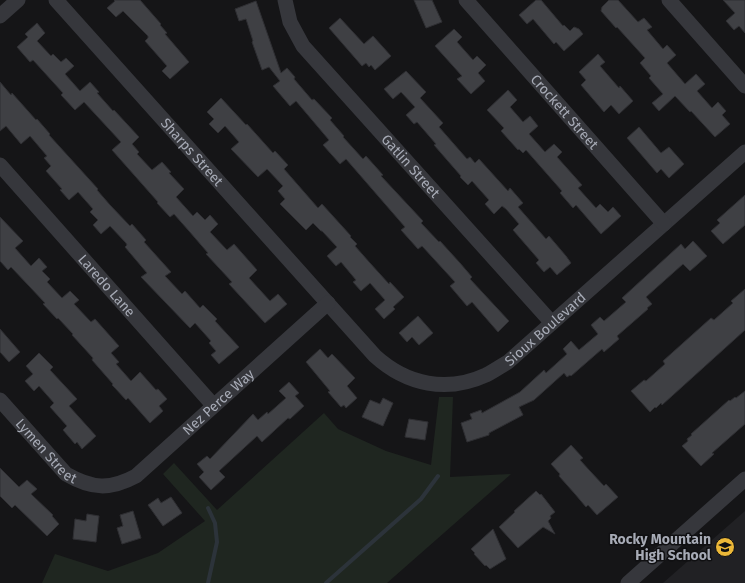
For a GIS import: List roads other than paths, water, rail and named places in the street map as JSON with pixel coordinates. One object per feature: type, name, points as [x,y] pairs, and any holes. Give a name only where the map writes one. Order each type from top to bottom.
[{"type":"street","points":[[0,16],[18,0]]},
{"type":"street","name":"Sharps Street","points":[[56,0],[328,303]]},
{"type":"street","name":"Gatlin Street","points":[[285,0],[290,22],[303,46],[552,323]]},
{"type":"street","name":"Crockett Street","points":[[466,0],[664,224]]},
{"type":"street","points":[[669,0],[745,86]]},
{"type":"street","name":"Sioux Boulevard","points":[[328,303],[375,356],[398,374],[413,380],[440,385],[469,381],[486,375],[508,362],[745,152]]},
{"type":"street","name":"Laredo Lane","points":[[0,165],[213,405]]},
{"type":"street","name":"Nez Perce Way","points":[[102,486],[123,483],[136,476],[213,405],[328,303]]},
{"type":"street","name":"Lymen Street","points":[[0,400],[66,474],[79,481],[102,486]]},
{"type":"street","points":[[628,583],[745,479]]},
{"type":"waterway","points":[[326,583],[421,499],[438,476]]},
{"type":"waterway","points":[[208,508],[215,523],[217,542],[208,583]]},
{"type":"place","name":"Rocky Mountain High School","points":[[725,547]]}]
